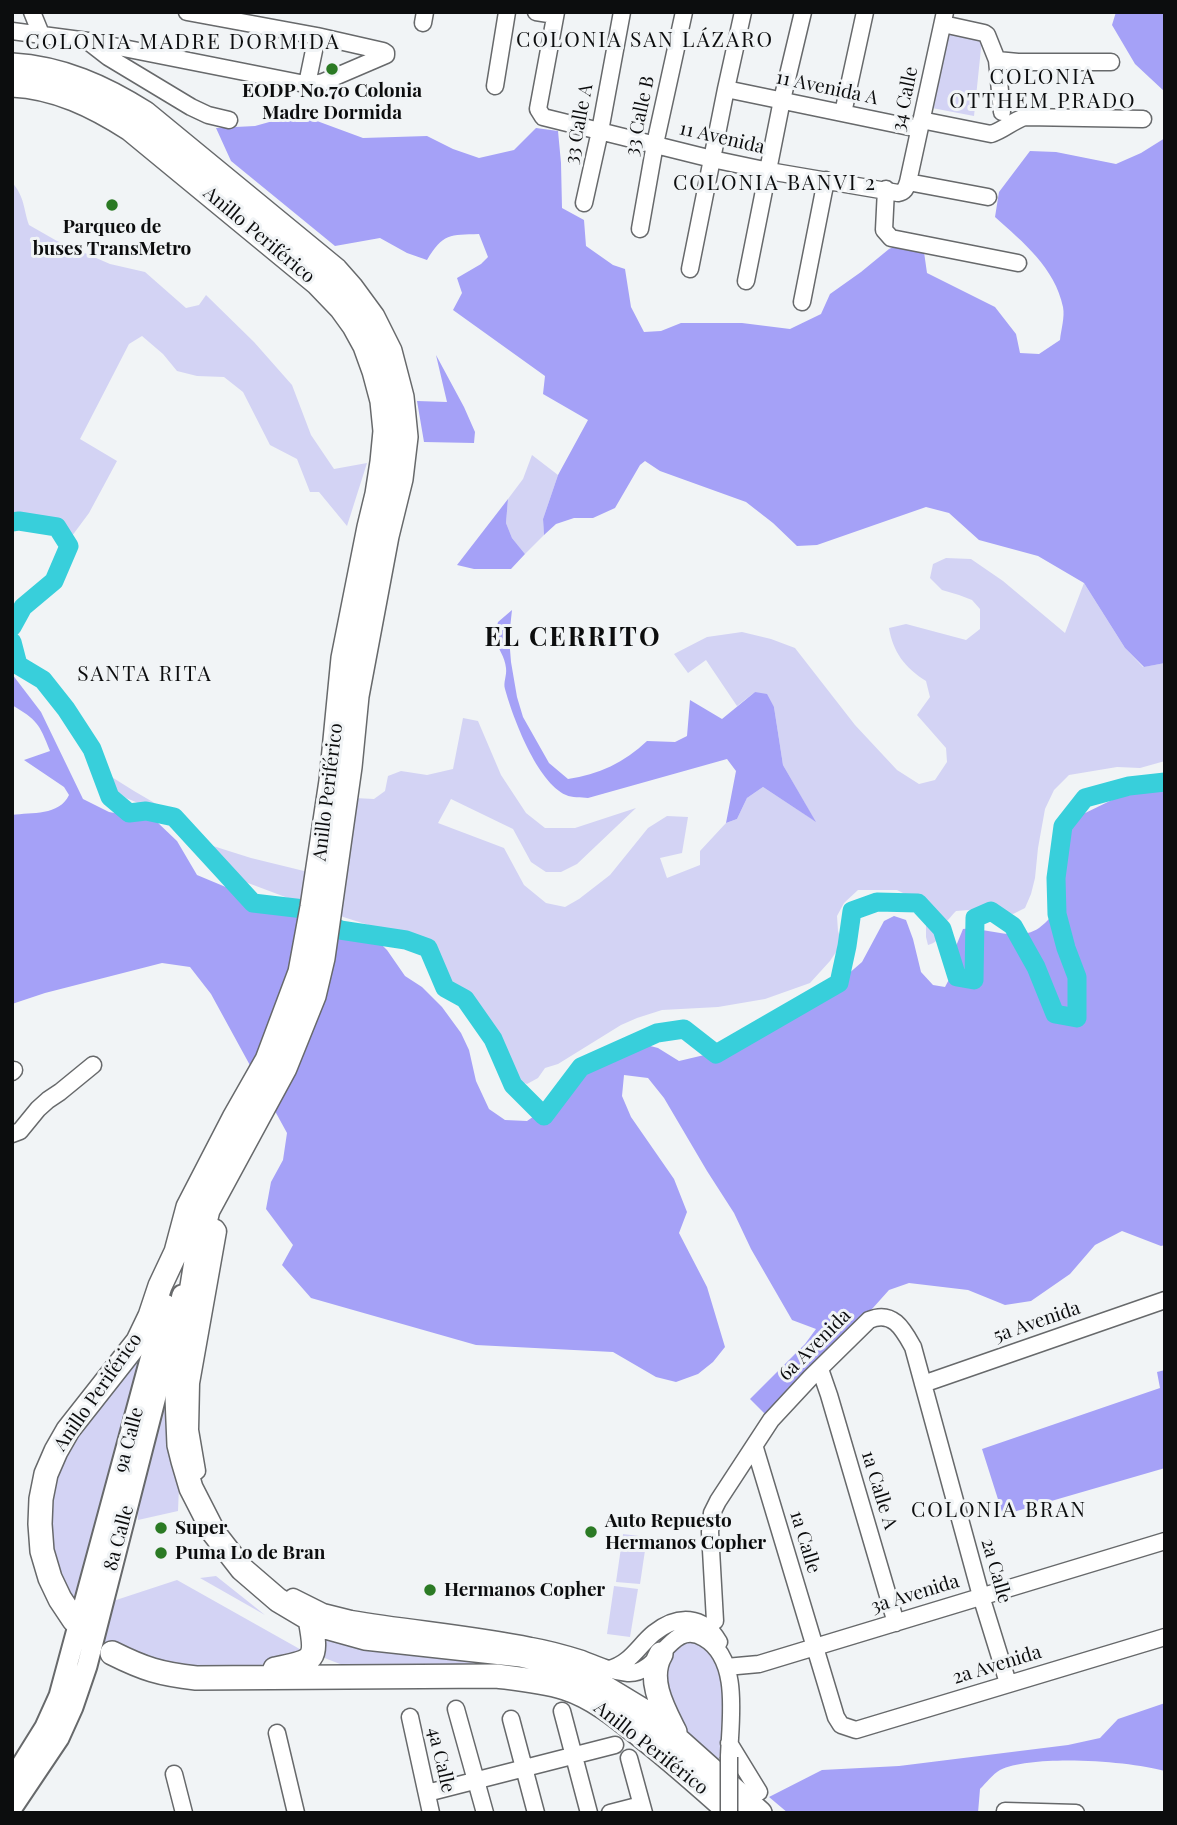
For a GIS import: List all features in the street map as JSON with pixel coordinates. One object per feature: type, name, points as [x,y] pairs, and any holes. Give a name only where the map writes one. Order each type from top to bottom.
[{"type":"highway","name":"Anillo Periférico","points":[[12,65],[55,72],[92,83],[145,113],[336,270],[367,307],[385,339],[402,397],[406,437],[401,479],[378,532],[343,658],[331,781],[300,972],[267,1060],[234,1118],[186,1253],[160,1286],[138,1341],[68,1430],[46,1474],[41,1499],[42,1551],[50,1578],[74,1620]]},
{"type":"highway","name":"Anillo Periférico","points":[[12,85],[68,96],[98,109],[130,129],[317,283],[341,308],[365,346],[382,401],[385,431],[378,532]]},
{"type":"highway","name":"Anillo Periférico","points":[[186,1253],[190,1338],[178,1373],[179,1445],[197,1502],[214,1533],[242,1569],[278,1600],[329,1628],[365,1638],[521,1655],[547,1661],[588,1677],[649,1714],[759,1802]]},
{"type":"highway","points":[[233,1678],[304,1663],[312,1656],[315,1643],[310,1619]]},
{"type":"highway","name":"Anillo Periférico","points":[[112,1653],[138,1666],[165,1674],[196,1678],[496,1676],[530,1680],[567,1689],[595,1702],[621,1720],[730,1813]]},
{"type":"highway","points":[[661,1654],[655,1670],[656,1684],[665,1711],[680,1741]]},
{"type":"highway","points":[[312,1656],[357,1677]]},
{"type":"highway","points":[[607,1670],[650,1703],[680,1741]]},
{"type":"main road","name":"9a Calle","points":[[12,1780],[45,1727],[59,1696],[167,1297],[186,1253]]},
{"type":"main road","name":"8a Calle","points":[[12,1808],[59,1738],[73,1707],[89,1658],[157,1398],[178,1305],[186,1253]]},
{"type":"street","points":[[32,12],[41,34]]},
{"type":"street","points":[[12,31],[88,41],[307,84],[323,82],[384,57],[386,53],[317,36],[187,12]]},
{"type":"street","points":[[495,86],[508,12]]},
{"type":"street","points":[[536,12],[556,14]]},
{"type":"street","name":"33 Calle A","points":[[584,203],[622,12]]},
{"type":"street","name":"33 Calle B","points":[[640,229],[655,144],[684,12]]},
{"type":"street","points":[[690,269],[743,12]]},
{"type":"street","points":[[747,281],[782,100],[803,12]]},
{"type":"street","points":[[843,113],[865,12]]},
{"type":"street","name":"11 Avenida","points":[[556,14],[538,109],[547,119],[769,171],[825,180],[988,197]]},
{"type":"street","points":[[944,15],[984,33],[990,41],[997,61],[1002,112]]},
{"type":"street","name":"34 Calle","points":[[944,15],[920,125],[884,223],[884,230],[891,238],[1018,263]]},
{"type":"street","points":[[307,84],[317,36]]},
{"type":"street","points":[[88,41],[108,57],[191,107],[229,120]]},
{"type":"street","points":[[997,61],[1111,62]]},
{"type":"street","name":"11 Avenida A","points":[[726,89],[843,113],[991,134],[1025,117],[1143,119]]},
{"type":"street","points":[[802,302],[825,180]]},
{"type":"street","points":[[12,1135],[20,1131],[48,1100],[93,1065]]},
{"type":"street","name":"Anillo Periférico","points":[[200,1214],[216,1228],[218,1235],[190,1338],[191,1444],[200,1481],[212,1508],[247,1559],[294,1597],[331,1614],[534,1646],[566,1654],[607,1670]]},
{"type":"street","name":"5a Avenida","points":[[923,1384],[1165,1300]]},
{"type":"street","name":"6a Avenida","points":[[755,1448],[771,1420],[869,1320],[878,1316],[899,1324],[913,1347]]},
{"type":"street","name":"2a Calle","points":[[913,1347],[981,1596],[1008,1683]]},
{"type":"street","name":"1a Calle A","points":[[820,1369],[896,1623]]},
{"type":"street","points":[[715,1620],[710,1532],[712,1513],[726,1488],[755,1448]]},
{"type":"street","name":"1a Calle","points":[[755,1448],[814,1647],[836,1717],[841,1725]]},
{"type":"street","name":"3a Avenida","points":[[724,1661],[759,1664],[1165,1541]]},
{"type":"street","points":[[607,1670],[627,1660],[657,1631],[670,1623],[696,1621],[707,1626],[720,1643],[729,1676],[730,1813]]},
{"type":"street","points":[[607,1670],[636,1673],[646,1668],[672,1641],[690,1634],[708,1640],[724,1661]]},
{"type":"street","name":"2a Avenida","points":[[841,1725],[856,1730],[1165,1637]]},
{"type":"street","points":[[730,1696],[759,1664]]},
{"type":"street","points":[[456,1709],[485,1813]]},
{"type":"street","points":[[562,1711],[589,1813]]},
{"type":"street","name":"4a Calle","points":[[410,1717],[431,1813]]},
{"type":"street","points":[[511,1719],[536,1813]]},
{"type":"street","points":[[277,1733],[296,1813]]},
{"type":"street","points":[[427,1793],[615,1745]]},
{"type":"street","points":[[729,1750],[759,1802]]},
{"type":"street","points":[[610,1813],[643,1809],[629,1758]]},
{"type":"street","points":[[174,1774],[184,1813]]},
{"type":"street","points":[[1005,1811],[1076,1813]]},
{"type":"shaded area","points":[[1116,12],[1165,12],[1165,92],[1135,64],[1112,25]]},
{"type":"shaded area","points":[[947,32],[982,39],[974,116],[932,108]]},
{"type":"shaded area","points":[[298,114],[363,138],[427,136],[479,158],[514,150],[536,128],[558,131],[562,208],[584,220],[586,246],[613,265],[625,269],[631,307],[644,332],[661,331],[681,323],[742,323],[790,329],[821,314],[830,294],[889,249],[911,239],[923,245],[927,273],[995,307],[1016,334],[1020,353],[1039,354],[1060,340],[1063,307],[1053,280],[1045,268],[1027,246],[995,217],[999,192],[1030,151],[1056,152],[1116,164],[1165,138],[1165,663],[1144,667],[1125,648],[1084,583],[1038,556],[979,540],[949,513],[926,507],[817,545],[797,546],[746,502],[660,471],[645,461],[615,508],[593,518],[574,518],[556,524],[544,535],[543,519],[558,475],[588,420],[543,394],[545,376],[453,310],[462,293],[457,278],[488,257],[479,234],[448,237],[427,260],[407,253],[380,238],[335,246],[231,161],[216,128],[255,126]]},
{"type":"shaded area","points":[[12,182],[22,198],[29,225],[57,241],[110,264],[145,272],[186,308],[199,305],[206,295],[254,342],[292,385],[311,435],[334,469],[367,463],[347,526],[319,492],[310,492],[297,459],[270,445],[243,392],[224,377],[197,376],[177,371],[163,354],[142,336],[129,344],[80,439],[117,461],[89,513],[66,544],[51,523],[38,518],[12,516]]},
{"type":"shaded area","points":[[436,355],[475,432],[474,443],[424,442],[417,401],[447,402]]},
{"type":"shaded area","points":[[532,455],[558,475],[543,519],[544,535],[525,554],[512,538],[506,523],[508,499],[523,479]]},
{"type":"shaded area","points":[[508,499],[506,523],[512,538],[525,554],[511,569],[474,569],[457,565]]},
{"type":"shaded area","points":[[946,558],[971,559],[1003,581],[1065,633],[1084,583],[1125,648],[1143,667],[1165,663],[1165,761],[1140,768],[1117,767],[1069,775],[1054,790],[1045,809],[1035,878],[1025,908],[1013,914],[981,909],[956,911],[947,921],[938,939],[928,945],[926,917],[915,899],[897,890],[858,890],[844,903],[837,916],[842,943],[810,983],[765,999],[718,1007],[662,1010],[637,1018],[558,1064],[545,1068],[538,1078],[527,1084],[509,1077],[496,1064],[467,999],[422,946],[406,937],[248,883],[212,864],[171,822],[126,798],[107,784],[91,764],[182,819],[213,846],[304,871],[320,867],[355,798],[374,799],[385,791],[388,776],[401,771],[427,775],[453,769],[463,718],[478,721],[501,775],[526,813],[545,828],[575,828],[636,808],[577,864],[561,872],[546,872],[531,862],[513,829],[451,799],[438,823],[504,848],[524,885],[546,903],[565,907],[610,875],[648,828],[667,816],[688,817],[682,853],[660,858],[667,878],[700,865],[700,851],[726,823],[737,819],[747,798],[763,787],[815,821],[783,765],[774,707],[755,692],[737,706],[706,660],[688,673],[674,654],[707,637],[742,632],[795,648],[855,725],[897,770],[919,784],[935,780],[947,762],[946,748],[917,715],[930,697],[926,681],[901,659],[889,628],[906,624],[966,640],[980,629],[980,609],[972,600],[942,590],[930,578],[933,564]]},
{"type":"shaded area","points":[[512,610],[509,637],[511,662],[523,717],[549,763],[568,779],[610,766],[647,741],[675,742],[687,736],[690,700],[722,719],[755,692],[767,694],[774,707],[783,765],[816,822],[763,787],[747,798],[737,819],[726,823],[736,771],[727,759],[588,798],[568,796],[555,788],[545,777],[528,748],[505,689],[505,664],[494,638],[498,622]]},
{"type":"shaded area","points":[[12,674],[41,712],[83,799],[109,812],[156,821],[177,841],[197,875],[319,926],[377,940],[405,976],[422,987],[442,1007],[461,1033],[469,1050],[476,1081],[489,1109],[505,1120],[527,1121],[553,1103],[571,1080],[601,1064],[617,1050],[639,1043],[658,1048],[679,1061],[717,1052],[847,975],[862,962],[884,921],[894,916],[906,920],[921,972],[933,985],[945,987],[955,968],[954,951],[963,929],[1021,934],[1039,928],[1051,917],[1060,856],[1077,817],[1116,798],[1165,788],[1165,1245],[1161,1246],[1122,1231],[1095,1245],[1070,1274],[1031,1301],[1005,1305],[968,1290],[909,1283],[889,1290],[772,1421],[750,1399],[805,1344],[816,1329],[792,1320],[751,1249],[734,1213],[664,1098],[648,1078],[624,1075],[622,1096],[631,1117],[674,1179],[687,1212],[679,1233],[707,1287],[725,1347],[713,1362],[698,1374],[676,1382],[656,1377],[613,1352],[476,1345],[311,1298],[282,1265],[293,1245],[266,1209],[271,1182],[283,1160],[287,1133],[211,994],[190,967],[162,963],[12,1004],[12,815],[52,810],[59,807],[69,795],[64,787],[24,760],[50,751],[36,723],[12,705]]},
{"type":"shaded area","points":[[174,1346],[171,1460],[179,1487],[178,1511],[138,1520],[137,1509]]},
{"type":"shaded area","points":[[146,1348],[77,1610],[61,1589],[45,1512],[61,1452]]},
{"type":"shaded area","points":[[1165,1370],[1165,1468],[1003,1515],[982,1449],[1160,1388],[1157,1372]]},
{"type":"shaded area","points":[[623,1534],[647,1537],[640,1584],[616,1582]]},
{"type":"shaded area","points":[[216,1576],[265,1615],[200,1578]]},
{"type":"shaded area","points":[[177,1580],[305,1652],[304,1658],[229,1670],[163,1668],[119,1652],[98,1637],[107,1603]]},
{"type":"shaded area","points":[[614,1586],[638,1589],[630,1637],[607,1634]]},
{"type":"shaded area","points":[[321,1631],[368,1647],[503,1659],[543,1666],[588,1682],[647,1720],[751,1813],[740,1813],[644,1726],[585,1687],[541,1674],[481,1669],[358,1671],[322,1657],[319,1637]]},
{"type":"shaded area","points":[[688,1641],[698,1641],[706,1646],[722,1679],[724,1721],[719,1764],[686,1737],[666,1698],[666,1659],[674,1647]]},
{"type":"shaded area","points":[[1165,1703],[1165,1771],[1129,1764],[1082,1761],[1015,1765],[997,1772],[980,1789],[978,1813],[788,1813],[769,1797],[822,1770],[899,1766],[1068,1745],[1100,1738],[1118,1719]]},
{"type":"waterway","points":[[12,522],[57,527],[69,546],[54,581],[23,607],[12,627]]},
{"type":"waterway","points":[[12,642],[18,665],[43,680],[92,749],[110,797],[129,813],[146,811],[174,817],[253,903],[304,909],[340,930],[406,940],[428,948],[445,988],[465,999],[493,1039],[513,1085],[544,1116],[581,1067],[657,1033],[684,1029],[716,1054],[839,983],[852,911],[877,902],[918,903],[942,929],[957,977],[974,980],[975,918],[991,911],[1013,926],[1036,967],[1055,1014],[1077,1018],[1077,977],[1057,914],[1056,878],[1063,826],[1085,798],[1129,786],[1165,782]]},
{"type":"place","name":"EODP No.70 Colonia Madre Dormida","points":[[332,69]]},
{"type":"place","name":"Parqueo de buses TransMetro","points":[[112,205]]},
{"type":"place","name":"Super","points":[[161,1528]]},
{"type":"place","name":"Auto Repuesto Hermanos Copher","points":[[591,1532]]},
{"type":"place","name":"Puma Lo de Bran","points":[[161,1553]]},
{"type":"place","name":"Hermanos Copher","points":[[430,1590]]},
{"type":"district","name":"COLONIA SAN LÁZARO","points":[[645,40]]},
{"type":"district","name":"COLONIA MADRE DORMIDA","points":[[183,42]]},
{"type":"district","name":"COLONIA OTTHEM PRADO","points":[[1043,89]]},
{"type":"district","name":"COLONIA BANVI 2","points":[[775,183]]},
{"type":"district","name":"EL CERRITO","points":[[573,638]]},
{"type":"district","name":"SANTA RITA","points":[[145,674]]},
{"type":"district","name":"COLONIA BRAN","points":[[999,1510]]}]
